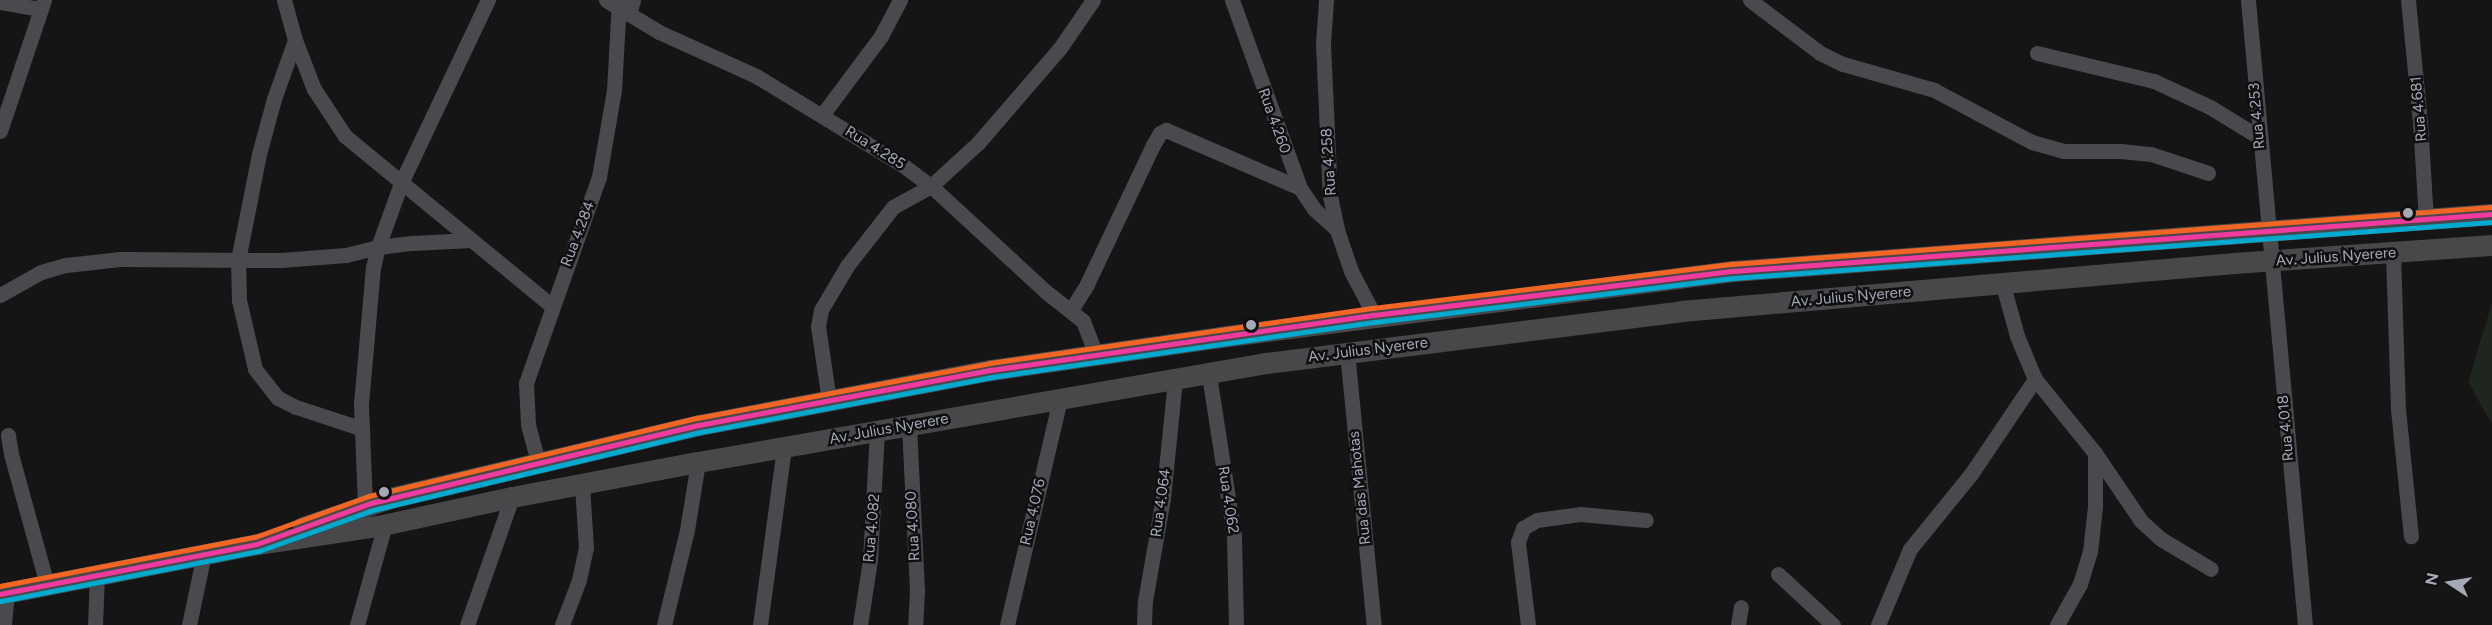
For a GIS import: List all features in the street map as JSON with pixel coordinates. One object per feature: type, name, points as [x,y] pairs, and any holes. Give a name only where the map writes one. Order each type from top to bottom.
[{"type":"main road","name":"Av. Julius Nyerere","points":[[257,544],[365,505],[538,462],[699,425],[991,370],[1374,315],[1733,270],[2492,214]]},
{"type":"main road","name":"Av. Julius Nyerere","points":[[4,593],[257,544],[385,524],[512,497],[698,462],[1209,375],[1266,363],[1681,311],[2492,245]]},
{"type":"street","points":[[284,0],[295,40],[314,89],[335,124],[367,156],[552,306]]},
{"type":"street","points":[[365,505],[360,428],[373,268],[378,247],[401,183],[488,0]]},
{"type":"street","name":"Rua 4.285","points":[[606,0],[625,6],[659,32],[745,70],[904,166],[931,186],[1045,291],[1071,310],[1088,328],[1096,355]]},
{"type":"street","points":[[822,116],[881,36],[900,0]]},
{"type":"street","points":[[829,401],[818,327],[821,310],[847,266],[893,207],[931,186],[978,143],[1021,96],[1060,48],[1093,0]]},
{"type":"street","name":"Rua 4.260","points":[[1232,0],[1300,188],[1314,209],[1337,230]]},
{"type":"street","name":"Rua 4.258","points":[[1326,0],[1323,44],[1330,196],[1337,230],[1351,271],[1374,315]]},
{"type":"street","points":[[1750,0],[1820,53],[1843,64],[1934,90],[2032,142],[2063,151],[2145,153],[2208,172]]},
{"type":"street","name":"Rua 4.253","points":[[2248,0],[2268,231]]},
{"type":"street","name":"Rua 4.681","points":[[2408,0],[2420,123],[2426,219]]},
{"type":"street","points":[[0,2],[41,4],[0,131]]},
{"type":"street","name":"Rua 4.284","points":[[538,462],[528,424],[526,383],[599,177],[625,6]]},
{"type":"street","points":[[295,40],[266,125],[238,260],[239,300],[255,369],[278,398],[296,407],[360,428]]},
{"type":"street","points":[[2037,53],[2154,81],[2210,106],[2259,137]]},
{"type":"street","points":[[1071,310],[1087,284],[1160,133],[1166,130],[1300,188]]},
{"type":"street","name":"Rua 4.018","points":[[2268,231],[2305,625]]},
{"type":"street","points":[[0,295],[40,272],[66,265],[120,259],[238,260],[326,256],[378,247],[471,240]]},
{"type":"street","points":[[2393,252],[2398,409],[2411,536]]},
{"type":"street","points":[[2003,285],[2017,336],[2035,379],[2095,453],[2141,521],[2161,539],[2211,569]]},
{"type":"street","name":"Rua das Mahotas","points":[[1347,352],[1374,625]]},
{"type":"street","name":"Rua 4.062","points":[[1209,375],[1234,537],[1236,625]]},
{"type":"street","points":[[1878,625],[1911,549],[1971,474],[2035,379]]},
{"type":"street","name":"Rua 4.064","points":[[1144,625],[1145,601],[1163,498],[1175,380]]},
{"type":"street","name":"Rua 4.076","points":[[1007,625],[1060,399]]},
{"type":"street","name":"Rua 4.080","points":[[909,426],[916,591],[915,625]]},
{"type":"street","name":"Rua 4.082","points":[[860,625],[870,560],[877,431]]},
{"type":"street","points":[[8,435],[47,585]]},
{"type":"street","points":[[760,625],[784,447]]},
{"type":"street","points":[[2057,625],[2080,584],[2090,552],[2095,507],[2095,453]]},
{"type":"street","points":[[664,625],[687,530],[698,462]]},
{"type":"street","points":[[562,625],[579,580],[586,548],[582,485]]},
{"type":"street","points":[[467,625],[512,497]]},
{"type":"street","points":[[1528,625],[1518,542],[1523,528],[1536,520],[1580,514],[1646,520]]},
{"type":"street","points":[[357,625],[385,524]]},
{"type":"street","points":[[189,625],[204,554]]},
{"type":"street","points":[[1778,574],[1833,625]]},
{"type":"street","points":[[95,625],[97,576]]},
{"type":"street","points":[[4,593],[4,625]]},
{"type":"street","points":[[1738,625],[1741,607]]},
{"type":"shaded area","points":[[2492,303],[2492,424],[2468,382]]},
{"type":"transit line","points":[[0,586],[255,537],[369,496],[697,418],[990,363],[1373,308],[1732,264],[2491,207]]},
{"type":"transit line","points":[[0,594],[257,544],[371,503],[699,425],[991,370],[1374,315],[1733,271],[2492,214]]},
{"type":"transit line","points":[[1,601],[259,551],[373,510],[701,432],[992,377],[1375,322],[1734,278],[2492,222]]}]
